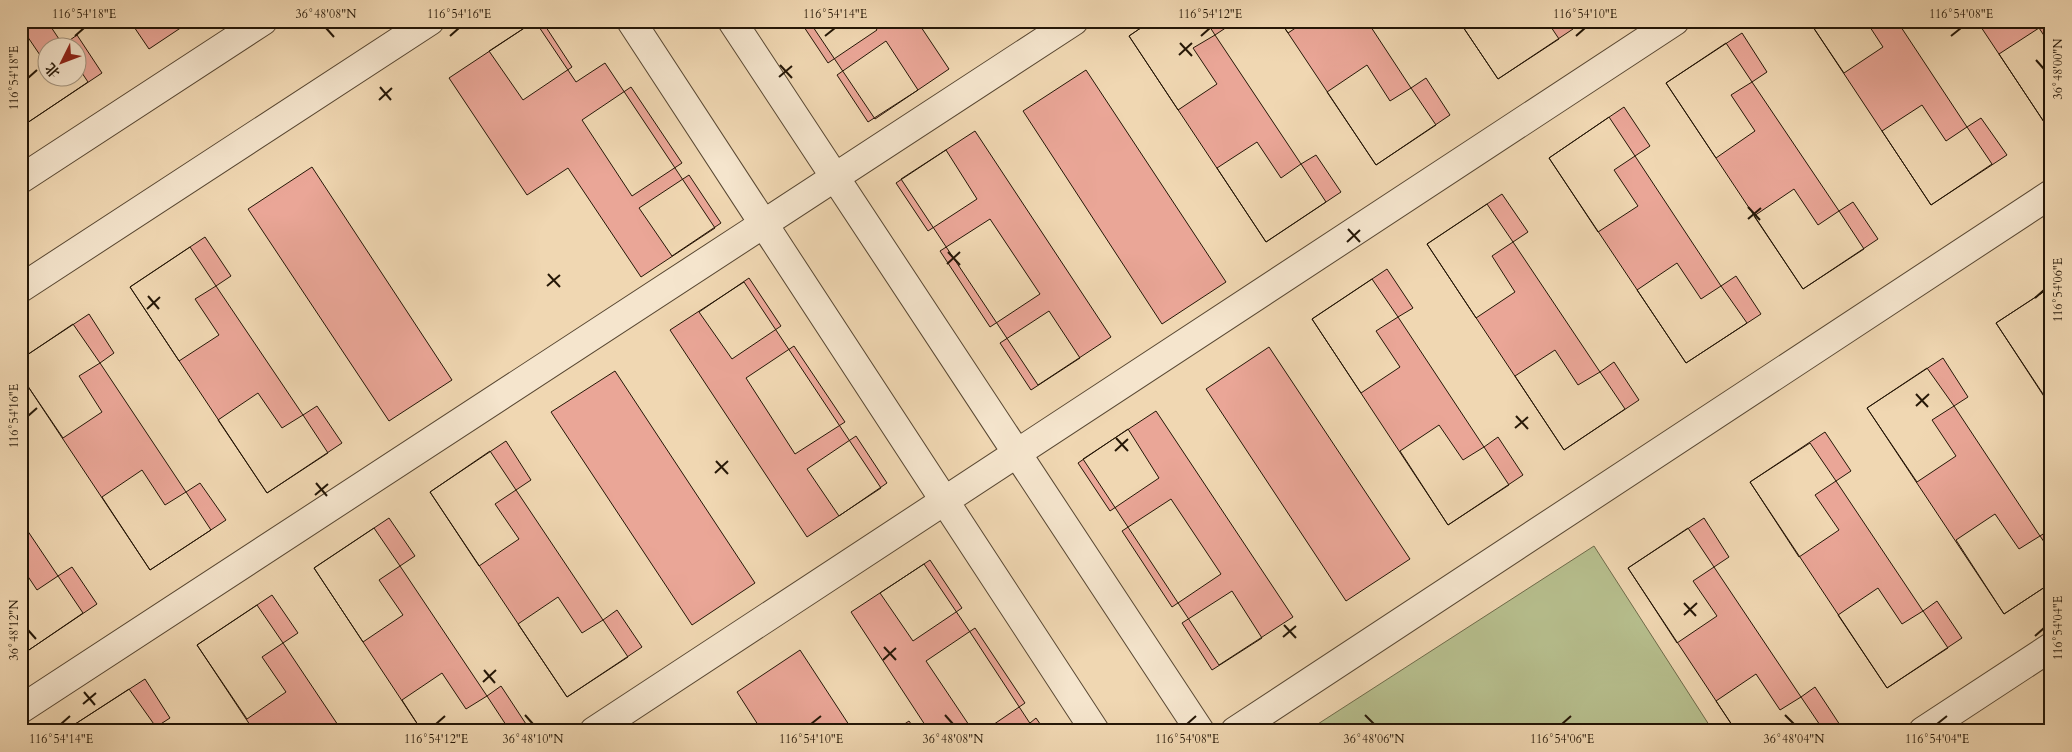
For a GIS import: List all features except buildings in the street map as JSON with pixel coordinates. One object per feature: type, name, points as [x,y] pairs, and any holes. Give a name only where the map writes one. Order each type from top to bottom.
[{"type":"lane","points":[[21,179],[263,21]]},
{"type":"lane","points":[[21,288],[430,21]]},
{"type":"lane","points":[[630,21],[1095,731]]},
{"type":"lane","points":[[732,21],[1200,731]]},
{"type":"lane","points":[[21,709],[1074,21]]},
{"type":"lane","points":[[594,731],[1675,21]]},
{"type":"lane","points":[[1235,731],[2051,194]]},
{"type":"lane","points":[[1923,731],[2051,647]]},
{"type":"green space","points":[[1594,546],[1713,731],[1307,731]]}]
